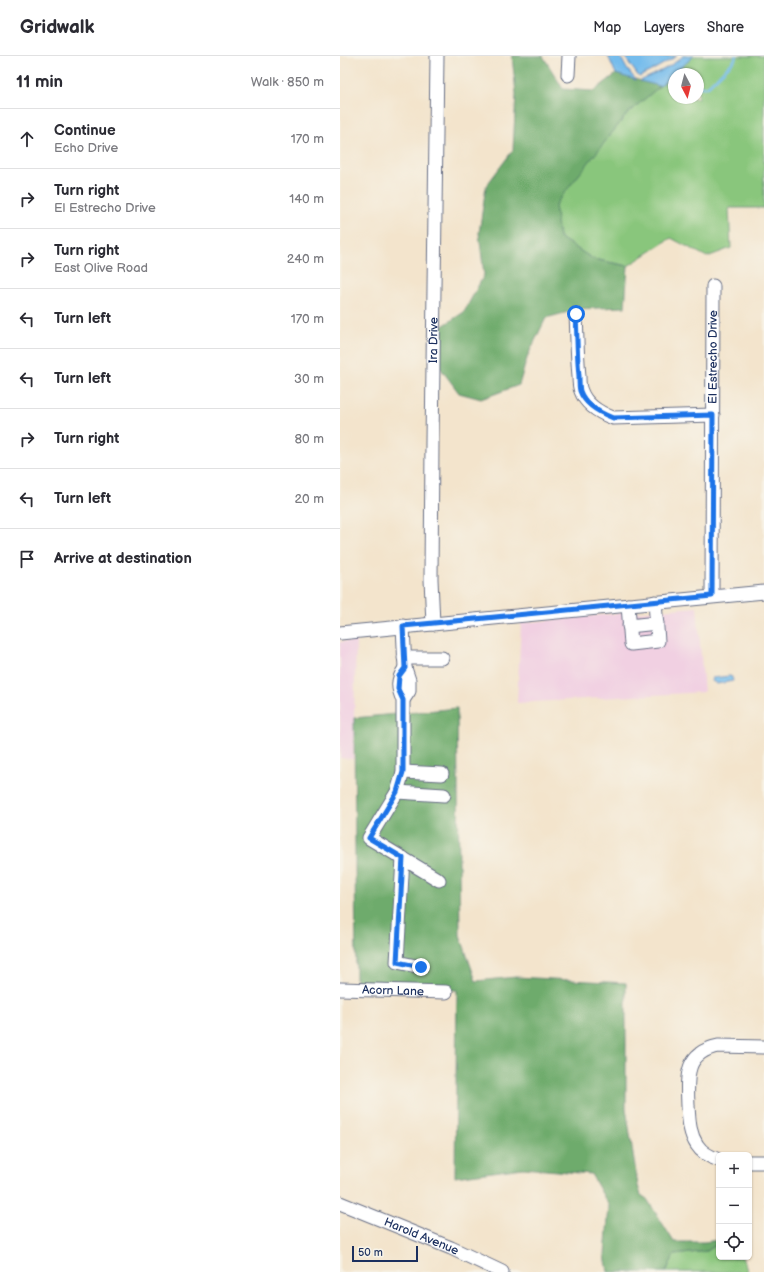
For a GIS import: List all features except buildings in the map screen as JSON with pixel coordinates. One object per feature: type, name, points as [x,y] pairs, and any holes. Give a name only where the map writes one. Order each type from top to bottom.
[{"type":"street","name":"Ira Drive","points":[[433,624],[431,579],[437,56]]},
{"type":"street","points":[[568,75],[569,56]]},
{"type":"street","name":"El Estrecho Drive","points":[[712,596],[713,286]]},
{"type":"street","points":[[576,314],[577,362],[580,391],[593,408],[602,414],[613,418],[713,415]]},
{"type":"street","points":[[340,633],[764,592]]},
{"type":"street","points":[[628,605],[640,632],[658,641],[655,602]]},
{"type":"street","points":[[403,626],[405,663],[409,680],[409,691],[403,700],[403,772],[397,792],[369,838],[440,880]]},
{"type":"street","points":[[405,663],[442,658]]},
{"type":"street","points":[[403,772],[442,774]]},
{"type":"street","points":[[397,792],[444,795]]},
{"type":"street","points":[[403,858],[397,962],[421,967]]},
{"type":"street","name":"Acorn Lane","points":[[340,989],[446,992]]},
{"type":"street","points":[[716,1159],[704,1153],[692,1137],[690,1128],[687,1080],[688,1071],[697,1056],[711,1048],[718,1046],[764,1046]]},
{"type":"street","points":[[752,1162],[764,1162]]},
{"type":"street","name":"Harold Avenue","points":[[340,1203],[451,1248],[502,1272]]},
{"type":"shaded area","points":[[697,607],[704,692],[517,703],[521,623]]},
{"type":"shaded area","points":[[356,640],[353,759],[340,758],[340,642]]},
{"type":"green space","points":[[512,56],[543,56],[563,89],[594,91],[616,74],[660,86],[627,114],[555,205],[559,237],[593,259],[628,266],[625,307],[572,309],[572,311],[546,318],[528,355],[519,385],[481,399],[459,393],[438,365],[438,329],[464,312],[484,275],[479,233],[486,186],[513,150],[516,94]]},
{"type":"green space","points":[[694,56],[764,56],[764,208],[729,208],[731,248],[707,257],[671,238],[628,266],[593,259],[559,237],[554,205],[627,114],[668,79],[668,104],[704,104],[704,68],[680,68]]},
{"type":"green space","points":[[457,708],[460,935],[476,981],[516,977],[626,983],[626,1108],[638,1186],[641,1195],[647,1199],[674,1242],[716,1240],[716,1245],[707,1251],[674,1255],[666,1272],[608,1272],[605,1255],[609,1206],[591,1174],[523,1168],[455,1177],[457,990],[450,990],[450,987],[356,984],[354,718]]},
{"type":"green space","points":[[716,1245],[716,1260],[743,1260],[748,1272],[666,1272],[674,1255],[707,1251]]},
{"type":"water","points":[[608,56],[620,56],[627,69],[636,80],[616,74]]},
{"type":"water","points":[[624,56],[677,56],[639,77]]},
{"type":"water","points":[[683,56],[694,56],[680,68],[668,68],[668,79],[660,86],[640,81],[668,67]]},
{"type":"water","points":[[732,677],[733,681],[717,684],[712,681],[712,678]]},
{"type":"waterway","points":[[704,87],[707,87],[734,61],[736,56]]},
{"type":"route","points":[[421,967],[397,962],[403,858],[369,838],[397,792],[403,772],[403,700],[398,689],[399,676],[405,668],[403,626],[712,596],[713,415],[613,418],[602,414],[593,408],[580,391],[577,362],[576,314]]}]
